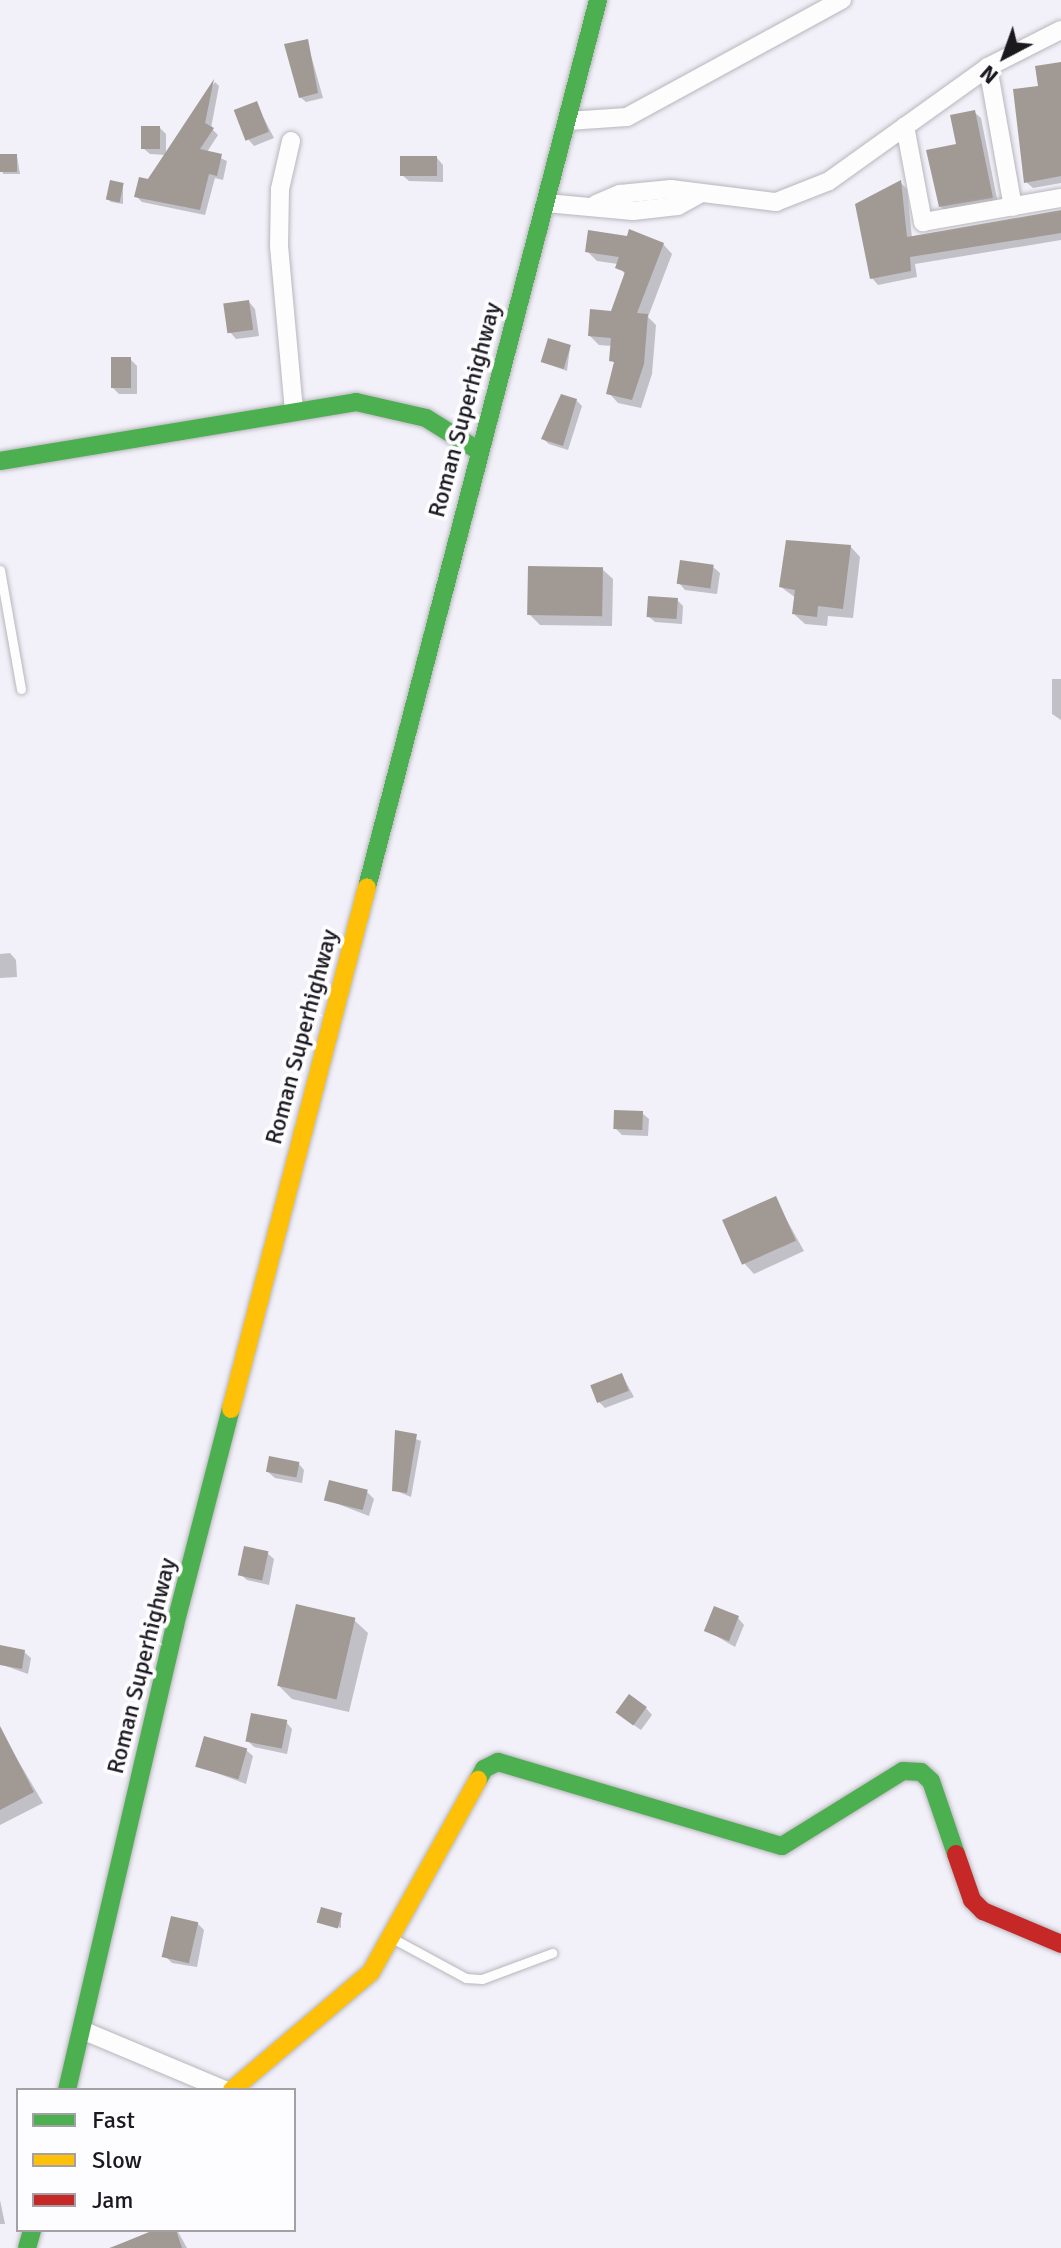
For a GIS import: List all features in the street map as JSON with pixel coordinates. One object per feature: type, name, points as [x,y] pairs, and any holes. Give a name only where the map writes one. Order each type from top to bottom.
[{"type":"main road","name":"Roman Superhighway","points":[[68,2088],[175,1625],[598,0]]},
{"type":"main road","points":[[0,461],[356,402],[399,409],[426,418],[479,451]]},
{"type":"main road","points":[[234,2088],[371,1972],[484,1769],[498,1762],[782,1846],[903,1771],[921,1772],[931,1781],[972,1900],[983,1911],[1061,1944]]},
{"type":"street","points":[[568,121],[627,117],[842,0]]},
{"type":"street","points":[[546,203],[596,204],[620,194],[671,189],[776,202],[829,181],[988,67],[1061,30]]},
{"type":"street","points":[[988,67],[1013,207]]},
{"type":"street","points":[[905,126],[923,222],[1061,198]]},
{"type":"street","points":[[291,141],[280,189],[279,246],[289,310],[294,410]]},
{"type":"street","points":[[82,2030],[220,2088]]},
{"type":"lane","points":[[0,570],[21,689]]},
{"type":"lane","points":[[392,1938],[466,1978],[482,1979],[552,1953]]},
{"type":"building","points":[[308,39],[318,93],[299,98],[284,44]]},
{"type":"building","points":[[1061,62],[1061,176],[1024,183],[1013,89],[1038,86],[1035,66]]},
{"type":"building","points":[[214,79],[205,123],[214,128],[200,149],[222,154],[217,176],[209,174],[200,210],[134,197],[139,177],[148,179]]},
{"type":"building","points":[[257,101],[269,132],[245,141],[234,110]]},
{"type":"building","points":[[975,110],[993,198],[939,207],[926,150],[956,144],[950,115]]},
{"type":"building","points":[[141,126],[160,126],[160,149],[141,149]]},
{"type":"building","points":[[0,154],[17,154],[17,172],[0,172]]},
{"type":"building","points":[[400,156],[437,156],[437,176],[400,176]]},
{"type":"building","points":[[110,180],[124,183],[120,202],[106,200]]},
{"type":"building","points":[[901,180],[907,237],[1061,210],[1061,233],[910,257],[911,271],[870,279],[855,204]]},
{"type":"building","points":[[629,229],[664,243],[637,313],[648,314],[644,364],[632,400],[606,394],[614,362],[609,361],[611,338],[588,336],[590,309],[611,311],[625,272],[615,268],[619,257],[585,252],[588,230],[627,236]]},
{"type":"building","points":[[249,300],[253,330],[227,333],[223,304]]},
{"type":"building","points":[[548,338],[571,345],[564,369],[541,362]]},
{"type":"building","points":[[111,357],[131,357],[131,388],[111,388]]},
{"type":"building","points":[[561,394],[577,399],[563,446],[541,439]]},
{"type":"building","points":[[786,540],[851,545],[843,609],[818,606],[817,617],[792,614],[795,590],[779,587]]},
{"type":"building","points":[[680,560],[714,565],[710,588],[677,584]]},
{"type":"building","points":[[528,566],[603,567],[602,616],[527,615]]},
{"type":"building","points":[[648,596],[678,598],[676,619],[647,617]]},
{"type":"building","points":[[614,1110],[643,1111],[642,1130],[613,1129]]},
{"type":"building","points":[[776,1196],[796,1241],[742,1265],[722,1220]]},
{"type":"building","points":[[622,1373],[629,1391],[597,1403],[590,1385]]},
{"type":"building","points":[[395,1430],[417,1434],[407,1493],[392,1491]]},
{"type":"building","points":[[269,1456],[299,1462],[296,1478],[266,1472]]},
{"type":"building","points":[[329,1480],[368,1490],[363,1510],[324,1500]]},
{"type":"building","points":[[244,1546],[268,1551],[262,1581],[238,1575]]},
{"type":"building","points":[[296,1604],[355,1618],[337,1700],[277,1686]]},
{"type":"building","points":[[714,1606],[739,1616],[729,1641],[704,1631]]},
{"type":"building","points":[[0,1645],[25,1650],[22,1669],[0,1665]]},
{"type":"building","points":[[629,1694],[647,1707],[633,1726],[615,1713]]},
{"type":"building","points":[[251,1713],[287,1720],[282,1749],[245,1741]]},
{"type":"building","points":[[0,1726],[34,1792],[0,1810]]},
{"type":"building","points":[[204,1736],[247,1748],[238,1779],[195,1767]]},
{"type":"building","points":[[321,1907],[342,1913],[338,1928],[317,1922]]},
{"type":"building","points":[[171,1916],[198,1922],[189,1963],[162,1957]]},
{"type":"building","points":[[149,2232],[177,2232],[182,2248],[110,2248]]},
{"type":"traffic: fast","points":[[367,887],[598,0]]},
{"type":"traffic: fast","points":[[0,461],[356,402],[426,418],[479,451]]},
{"type":"traffic: fast","points":[[67,2088],[175,1625],[231,1409]]},
{"type":"traffic: fast","points":[[478,1780],[484,1769],[498,1762],[782,1846],[903,1771],[921,1772],[931,1781],[956,1854]]},
{"type":"traffic: fast","points":[[27,2248],[31,2232]]},
{"type":"traffic: slow","points":[[231,1409],[367,887]]},
{"type":"traffic: slow","points":[[234,2088],[371,1972],[478,1780]]},
{"type":"traffic: jam","points":[[956,1854],[972,1900],[983,1911],[1061,1944]]}]
